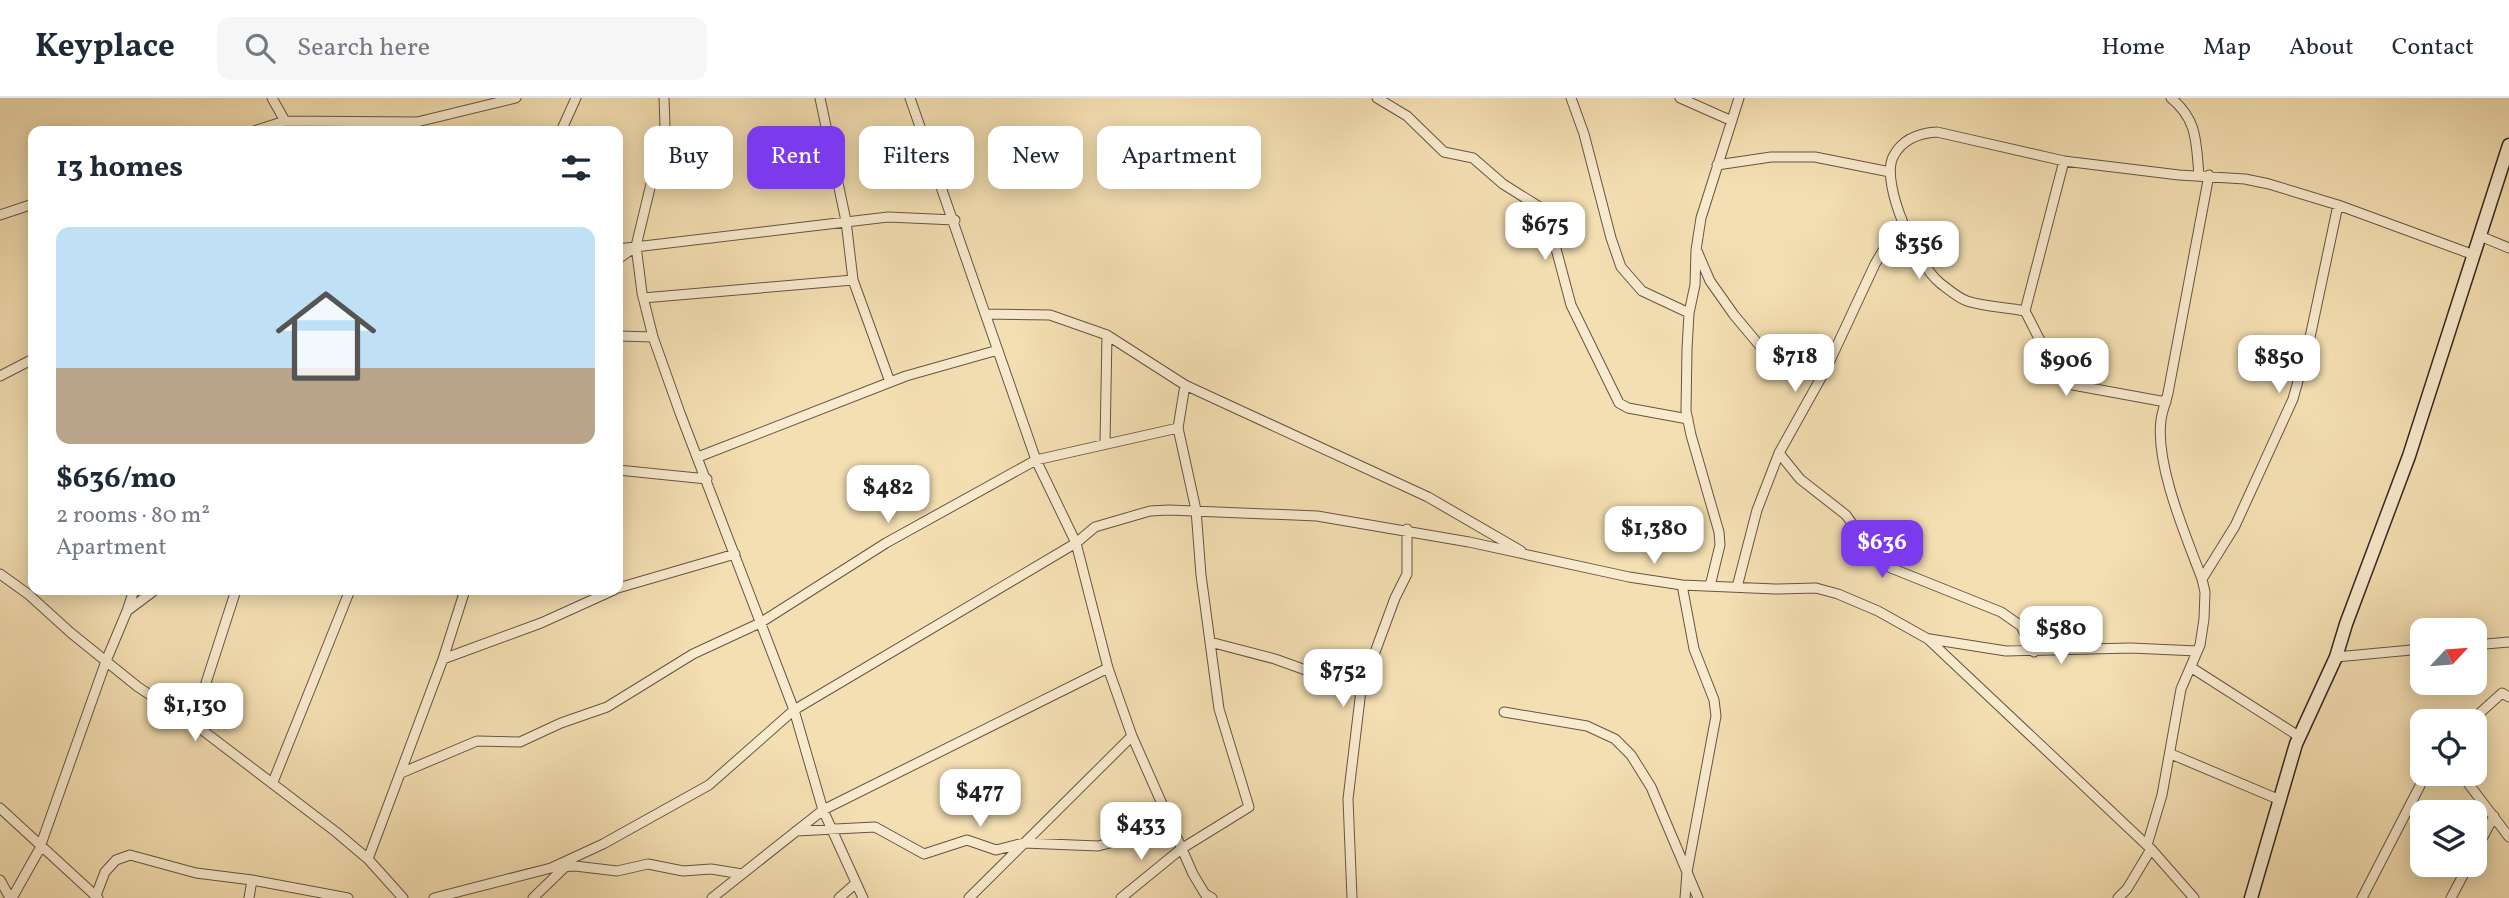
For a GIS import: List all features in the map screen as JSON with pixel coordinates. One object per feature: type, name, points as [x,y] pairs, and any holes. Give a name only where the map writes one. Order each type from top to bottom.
[{"type":"main road","points":[[2251,898],[2300,737],[2336,657],[2434,384],[2509,145]]},
{"type":"street","points":[[272,98],[285,121]]},
{"type":"street","points":[[270,126],[285,121],[418,122],[516,98]]},
{"type":"street","points":[[563,126],[576,98]]},
{"type":"street","points":[[664,98],[665,126],[636,247],[643,298],[653,337],[794,709],[823,810],[863,898]]},
{"type":"street","points":[[820,98],[846,221],[853,280],[890,382]]},
{"type":"street","points":[[910,98],[955,220],[1036,460],[1076,543],[1108,668],[1132,736],[1181,849],[1205,894],[1212,898]]},
{"type":"street","points":[[1377,98],[1407,116],[1444,152],[1473,158],[1503,184],[1546,211],[1571,305],[1619,403],[1628,408],[1688,419]]},
{"type":"street","points":[[1571,98],[1621,267],[1642,291],[1689,313]]},
{"type":"street","points":[[1680,98],[1732,121]]},
{"type":"street","points":[[1710,586],[1720,545],[1719,532],[1688,419],[1686,385],[1689,313],[1695,285],[1696,250],[1702,218],[1739,98]]},
{"type":"street","points":[[2118,898],[2127,889],[2149,847],[2171,754],[2181,689],[2192,668],[2204,619],[2205,592],[2202,579],[2162,461],[2161,418],[2166,402],[2204,175],[2191,120],[2171,98]]},
{"type":"street","points":[[2025,311],[1965,300],[1937,281],[1906,231],[1897,209],[1890,172],[1893,157],[1917,134],[1937,132],[2064,161],[2269,184],[2338,205],[2474,254]]},
{"type":"street","points":[[1717,165],[1771,157],[1815,157],[1890,172]]},
{"type":"street","points":[[2064,161],[2025,311],[2052,364],[2073,385],[2166,402]]},
{"type":"street","points":[[2202,579],[2235,526],[2293,399],[2309,342],[2338,205]]},
{"type":"street","points":[[0,215],[28,206]]},
{"type":"street","points":[[623,248],[888,217],[955,220]]},
{"type":"street","points":[[1737,587],[1757,510],[1779,453],[1827,367],[1885,247],[1906,231]]},
{"type":"street","points":[[2480,236],[2509,248]]},
{"type":"street","points":[[623,256],[636,247]]},
{"type":"street","points":[[1696,250],[1710,281],[1760,346],[1827,367]]},
{"type":"street","points":[[643,298],[853,280]]},
{"type":"street","points":[[985,314],[1050,316],[1107,335],[1185,385],[1428,497],[1531,557]]},
{"type":"street","points":[[1105,443],[1107,335]]},
{"type":"street","points":[[623,336],[653,337]]},
{"type":"street","points":[[698,457],[890,382],[998,350]]},
{"type":"street","points":[[0,376],[28,362]]},
{"type":"street","points":[[1121,898],[1181,849],[1249,807],[1219,709],[1201,575],[1196,510],[1178,428],[1185,385]]},
{"type":"street","points":[[401,773],[477,741],[520,742],[561,723],[607,707],[692,654],[760,623],[886,543],[1036,460],[1178,428]]},
{"type":"street","points":[[1779,453],[1800,479],[1846,515],[1874,554],[1891,568],[2001,612],[2021,626],[2034,652]]},
{"type":"street","points":[[623,471],[707,479]]},
{"type":"street","points":[[551,869],[603,844],[709,785],[794,709],[1076,543],[1095,527],[1150,511],[1196,510],[1317,516],[1407,529],[1629,578],[1682,585],[1816,588],[1878,611],[1928,639],[2149,847],[2194,898]]},
{"type":"street","points":[[1352,898],[1348,799],[1361,690],[1395,598],[1407,574],[1407,529]]},
{"type":"street","points":[[623,587],[735,554]]},
{"type":"street","points":[[0,574],[28,594]]},
{"type":"street","points":[[1682,585],[1695,649],[1714,700],[1716,716],[1687,872],[1685,898]]},
{"type":"street","points":[[29,595],[138,687],[193,723],[273,782],[368,859],[403,898]]},
{"type":"street","points":[[0,880],[11,898],[41,845],[132,595]]},
{"type":"street","points":[[127,611],[148,595]]},
{"type":"street","points":[[193,723],[234,595]]},
{"type":"street","points":[[273,782],[348,595]]},
{"type":"street","points":[[368,859],[443,659],[463,595]]},
{"type":"street","points":[[443,659],[541,623],[603,595]]},
{"type":"street","points":[[1928,639],[2006,651],[2131,648],[2197,651]]},
{"type":"street","points":[[1210,642],[1275,659],[1361,690]]},
{"type":"street","points":[[2487,644],[2509,642]]},
{"type":"street","points":[[2336,657],[2410,650]]},
{"type":"street","points":[[712,898],[823,810],[1108,668]]},
{"type":"street","points":[[2192,668],[2300,737]]},
{"type":"street","points":[[2484,709],[2502,693],[2509,697]]},
{"type":"street","points":[[1504,712],[1587,726],[1615,739],[1631,755],[1651,787],[1698,898]]},
{"type":"street","points":[[969,898],[1132,736]]},
{"type":"street","points":[[2171,754],[2280,800]]},
{"type":"street","points":[[2362,898],[2420,786]]},
{"type":"street","points":[[2470,786],[2509,837]]},
{"type":"street","points":[[0,808],[96,898],[106,872],[116,860],[130,855],[196,873],[252,880],[348,898]]},
{"type":"street","points":[[2487,829],[2494,816]]},
{"type":"street","points":[[796,831],[875,828],[924,854],[967,840],[996,850],[1024,843],[1098,846],[1172,827]]},
{"type":"street","points":[[434,898],[566,866],[617,871],[648,864],[683,871],[710,869],[742,874]]},
{"type":"street","points":[[533,898],[566,866]]},
{"type":"street","points":[[2452,898],[2462,877]]},
{"type":"street","points":[[249,898],[252,880]]},
{"type":"street","points":[[839,898],[856,883]]}]
